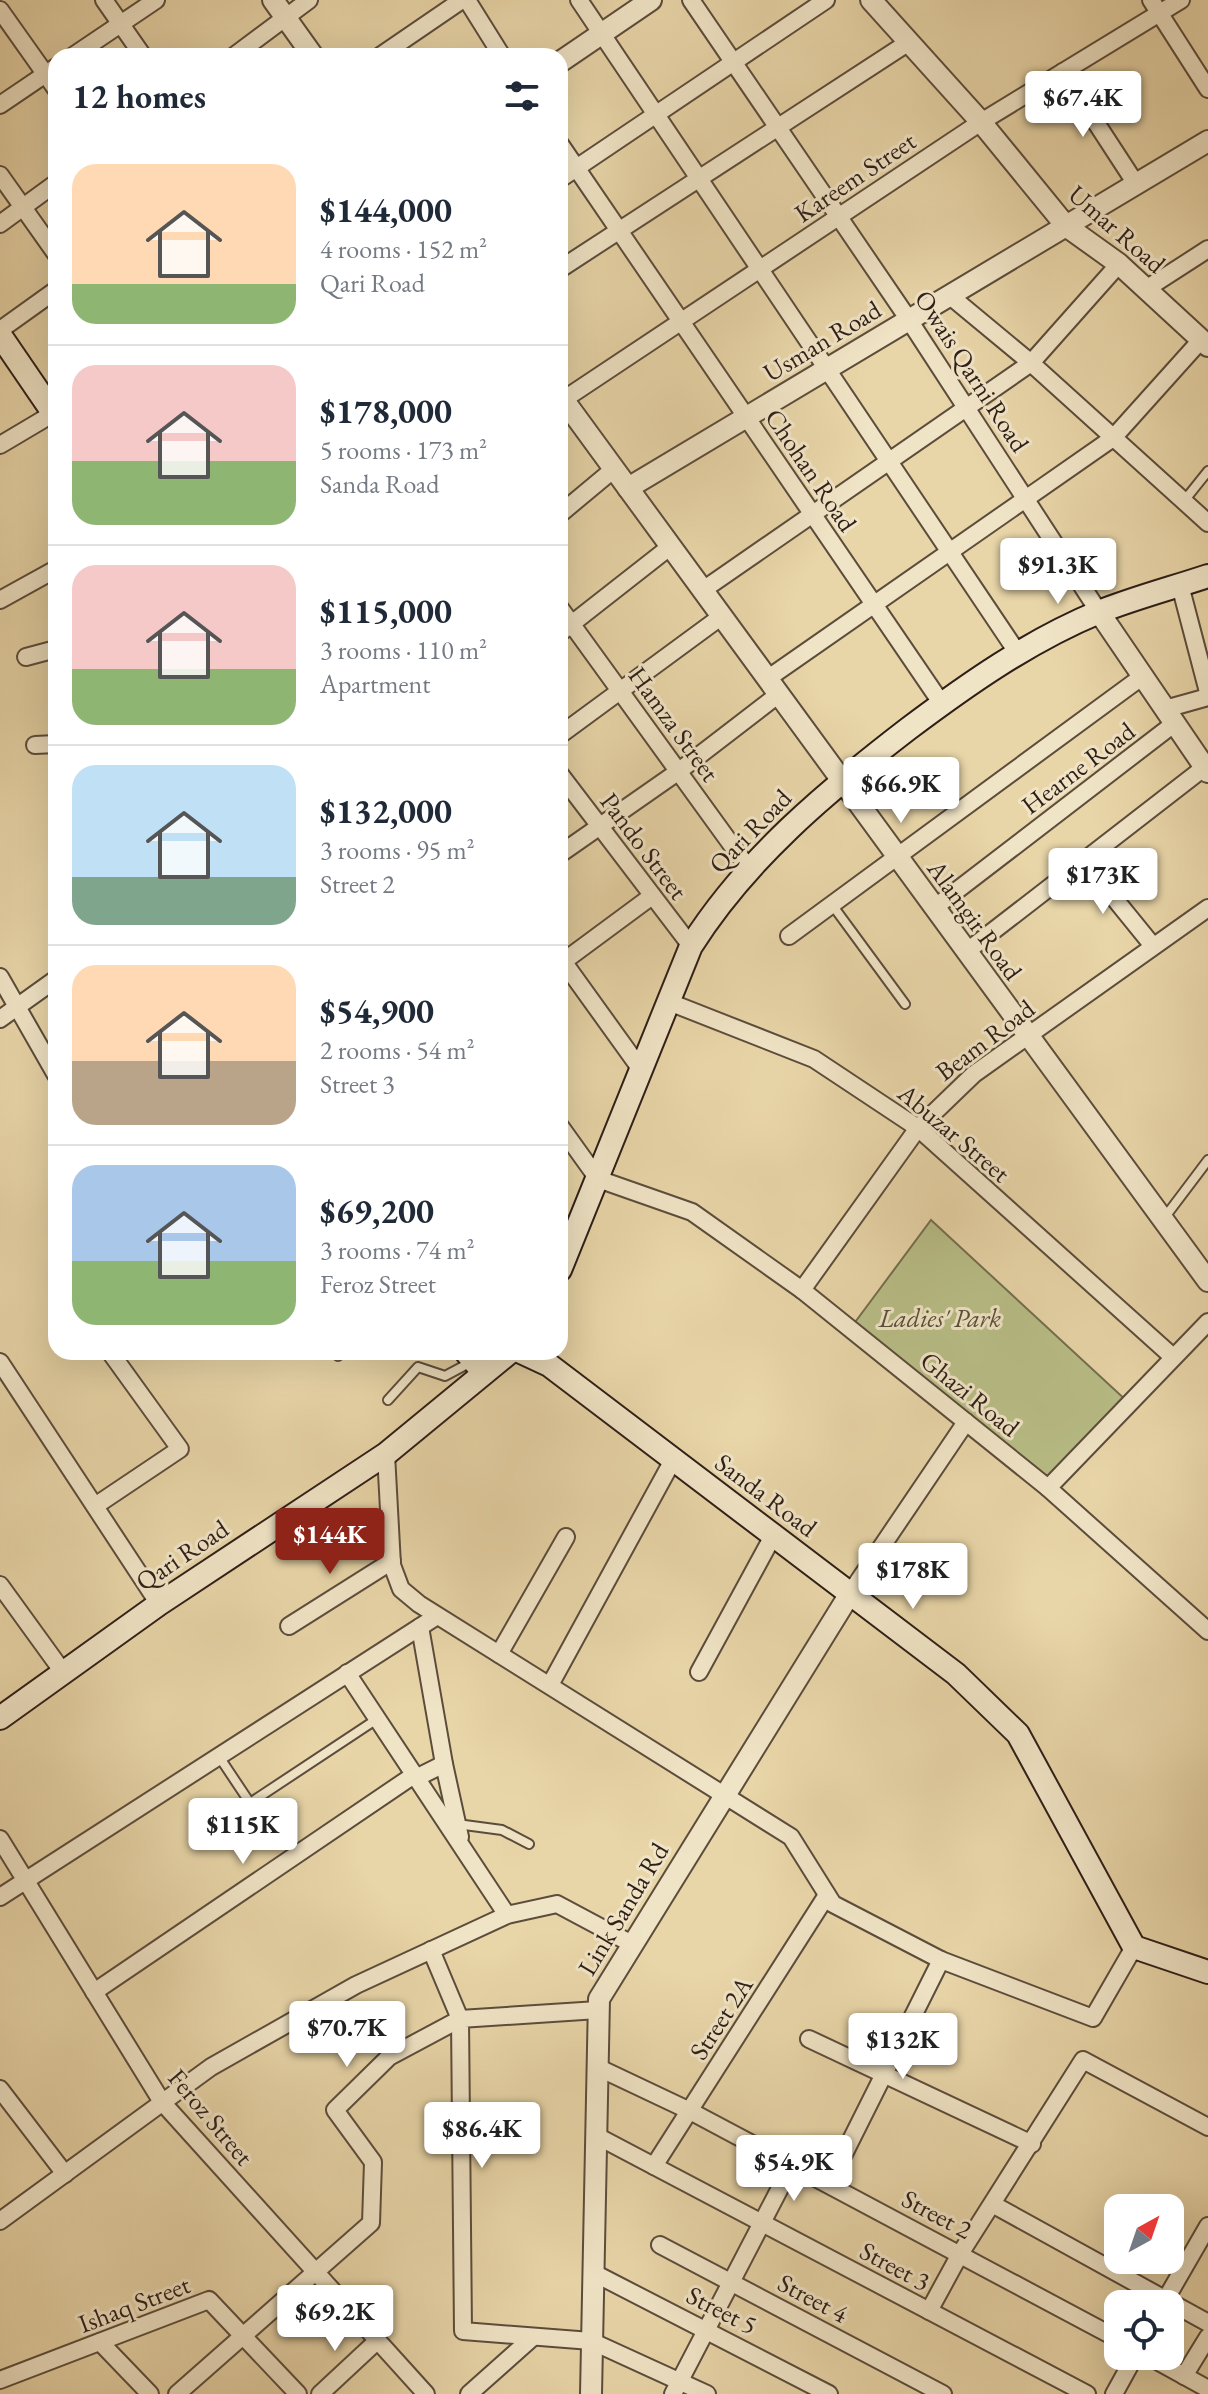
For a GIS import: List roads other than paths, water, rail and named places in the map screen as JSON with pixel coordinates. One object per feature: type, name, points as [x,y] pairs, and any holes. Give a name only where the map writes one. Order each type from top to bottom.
[{"type":"main road","points":[[0,333],[48,404]]},
{"type":"main road","name":"Qari Road","points":[[568,1251],[691,946],[715,909],[749,869],[841,780],[1017,652],[1099,612],[1208,576]]},
{"type":"main road","name":"Sanda Road","points":[[538,1360],[549,1365],[851,1592],[956,1674],[1018,1734],[1134,1947]]},
{"type":"main road","name":"Qari Road","points":[[0,1718],[159,1604],[386,1454],[475,1362]]},
{"type":"main road","points":[[1134,1947],[1208,1972]]},
{"type":"street","points":[[104,0],[138,48]]},
{"type":"street","points":[[86,48],[156,0]]},
{"type":"street","points":[[242,48],[279,8],[309,0]]},
{"type":"street","points":[[392,48],[464,0],[497,48]]},
{"type":"street","points":[[579,0],[1017,652]]},
{"type":"street","points":[[568,57],[651,0]]},
{"type":"street","name":"Owais Qarni Road","points":[[691,0],[909,320],[1099,612],[1206,769]]},
{"type":"street","points":[[568,174],[826,0]]},
{"type":"street","name":"Umar Road","points":[[871,0],[981,122],[1066,226],[1119,264],[1205,343]]},
{"type":"street","name":"Kareem Street","points":[[568,395],[981,122],[1063,72],[1155,6],[1181,0]]},
{"type":"street","points":[[1155,6],[1208,89]]},
{"type":"street","points":[[279,8],[307,48]]},
{"type":"street","points":[[0,10],[48,66]]},
{"type":"street","points":[[568,264],[909,42]]},
{"type":"street","points":[[0,105],[48,72]]},
{"type":"street","points":[[1063,72],[1136,184]]},
{"type":"street","name":"Usman Road","points":[[628,488],[1208,141]]},
{"type":"street","name":"Chohan Road","points":[[568,155],[942,704]]},
{"type":"street","points":[[0,175],[48,243]]},
{"type":"street","points":[[0,224],[48,189]]},
{"type":"street","points":[[1146,289],[1208,249]]},
{"type":"street","points":[[703,590],[1031,363],[1119,264]]},
{"type":"street","points":[[949,295],[1031,363],[1208,523]]},
{"type":"street","points":[[0,333],[48,296]]},
{"type":"street","points":[[568,848],[679,771],[773,686],[874,604],[1113,438],[1205,343]]},
{"type":"street","name":"Alamgir Road","points":[[568,408],[1208,1281]]},
{"type":"street","points":[[0,445],[48,418]]},
{"type":"street","points":[[568,507],[614,469]]},
{"type":"street","points":[[568,627],[671,546]]},
{"type":"street","points":[[0,600],[48,573]]},
{"type":"street","points":[[1170,716],[1208,695],[1180,585]]},
{"type":"street","points":[[568,730],[622,693],[722,616]]},
{"type":"street","name":"Hamza Street","points":[[568,631],[622,693],[749,869]]},
{"type":"street","points":[[26,657],[48,651]]},
{"type":"street","points":[[789,936],[1143,676]]},
{"type":"street","name":"Hearne Road","points":[[934,908],[1170,716]]},
{"type":"street","points":[[35,745],[48,744]]},
{"type":"street","points":[[966,952],[1206,769]]},
{"type":"street","name":"Pando Street","points":[[568,785],[691,946]]},
{"type":"street","points":[[1084,861],[1153,946]]},
{"type":"street","points":[[568,956],[652,896]]},
{"type":"street","name":"Beam Road","points":[[802,1290],[918,1128],[963,1084],[1208,908]]},
{"type":"street","points":[[568,971],[642,1071]]},
{"type":"street","points":[[0,977],[48,1062]]},
{"type":"street","points":[[0,1019],[48,985]]},
{"type":"street","name":"Abuzar Street","points":[[669,1002],[814,1059],[918,1128],[1173,1357]]},
{"type":"street","points":[[568,1137],[598,1179]]},
{"type":"street","name":"Ghazi Road","points":[[598,1179],[692,1212],[802,1290],[1048,1488],[1208,1631]]},
{"type":"street","points":[[1048,1488],[1208,1322]]},
{"type":"street","points":[[95,1506],[180,1449],[116,1360]]},
{"type":"street","points":[[2,1370],[159,1604]]},
{"type":"street","points":[[851,1592],[966,1422]]},
{"type":"street","points":[[386,1454],[392,1561],[401,1589],[437,1616],[791,1837],[833,1904],[941,1960],[1093,2018],[1134,1947]]},
{"type":"street","points":[[550,1685],[673,1460]]},
{"type":"street","points":[[699,1672],[773,1536]]},
{"type":"street","points":[[499,1654],[566,1537]]},
{"type":"street","points":[[289,1626],[392,1561]]},
{"type":"street","points":[[0,1585],[63,1672]]},
{"type":"street","name":"Link Sanda Rd","points":[[591,2394],[599,1999],[851,1592]]},
{"type":"street","points":[[0,1897],[437,1616]]},
{"type":"street","points":[[420,1627],[462,1847]]},
{"type":"street","points":[[347,1673],[507,1915]]},
{"type":"street","points":[[94,1992],[415,1777],[444,1764]]},
{"type":"street","name":"Feroz Street","points":[[0,1839],[162,2102],[426,2394]]},
{"type":"street","name":"Street 2A","points":[[654,2166],[827,1895]]},
{"type":"street","points":[[0,2221],[211,2067],[356,1985],[507,1915],[557,1904],[632,1944]]},
{"type":"street","points":[[431,1950],[460,2019],[463,2331],[591,2341],[676,2386],[707,2394]]},
{"type":"street","points":[[829,2184],[941,1960]]},
{"type":"street","points":[[177,2394],[371,2223],[373,2162],[336,2115],[337,2106],[389,2057],[460,2019],[598,2010]]},
{"type":"street","points":[[809,2039],[1032,2144]]},
{"type":"street","points":[[929,2311],[960,2254],[994,2205],[1083,2060],[1208,2127]]},
{"type":"street","name":"Street 2","points":[[597,2067],[690,2111],[1104,2331]]},
{"type":"street","points":[[0,2089],[65,2174]]},
{"type":"street","name":"Street 3","points":[[595,2135],[1087,2394]]},
{"type":"street","points":[[676,2386],[792,2165]]},
{"type":"street","points":[[994,2205],[1143,2290]]},
{"type":"street","points":[[1171,2290],[1208,2226]]},
{"type":"street","name":"Street 4","points":[[660,2245],[943,2394]]},
{"type":"street","name":"Street 5","points":[[592,2272],[829,2394]]},
{"type":"street","name":"Ishaq Street","points":[[0,2382],[209,2300],[298,2394]]},
{"type":"street","points":[[1184,2312],[1208,2323]]},
{"type":"street","points":[[469,2394],[533,2337]]},
{"type":"street","points":[[1184,2376],[1208,2337]]},
{"type":"street","points":[[320,2394],[377,2341]]},
{"type":"street","points":[[100,2342],[150,2394]]},
{"type":"street","points":[[1114,2394],[1127,2370]]},
{"type":"street","points":[[1173,2370],[1208,2389]]},
{"type":"street","points":[[0,2382],[9,2394]]},
{"type":"lane","points":[[1184,501],[1208,471]]},
{"type":"lane","points":[[833,906],[905,1004]]},
{"type":"lane","points":[[1162,1219],[1208,1160]]},
{"type":"lane","points":[[388,1400],[418,1367],[445,1376],[475,1362]]},
{"type":"lane","points":[[218,1755],[250,1803],[377,1719]]},
{"type":"lane","points":[[457,1824],[502,1830],[529,1844]]},
{"type":"park label","name":"Ladies' Park","points":[[940,1318]]}]
